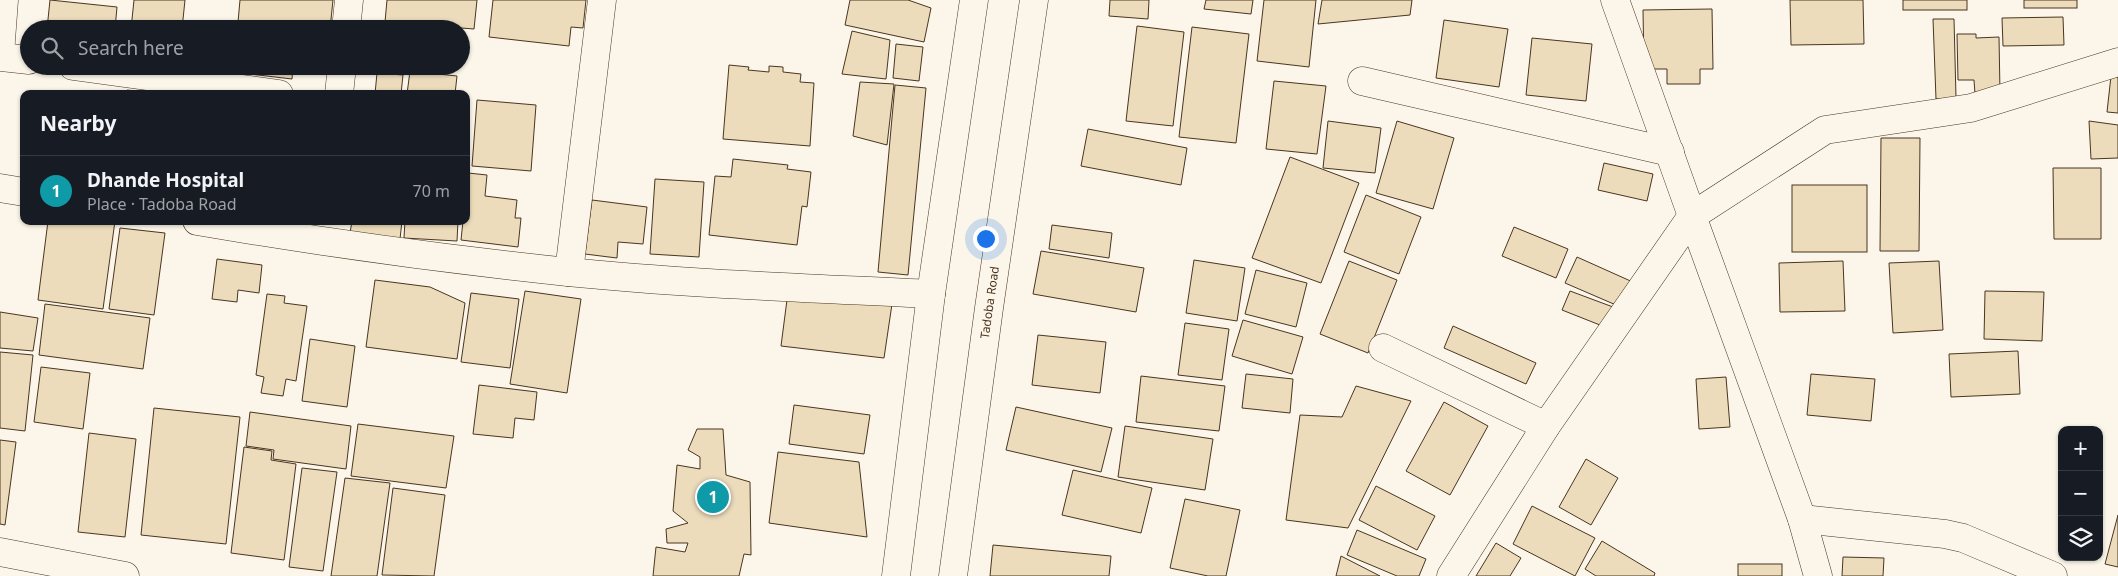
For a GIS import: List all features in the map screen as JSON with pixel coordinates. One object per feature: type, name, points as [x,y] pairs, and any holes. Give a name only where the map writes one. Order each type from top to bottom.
[{"type":"street","points":[[4,0],[0,55],[20,58]]},
{"type":"street","points":[[347,20],[349,0]]},
{"type":"street","points":[[569,272],[602,0]]},
{"type":"street","points":[[896,576],[931,294],[974,0]]},
{"type":"street","name":"Tadoba Road","points":[[953,576],[989,308],[1034,0]]},
{"type":"street","points":[[1615,0],[1802,519],[1818,576]]},
{"type":"street","points":[[1451,576],[1546,426],[1692,216],[1825,130],[1971,108],[2118,62]]},
{"type":"street","points":[[139,75],[249,90]]},
{"type":"street","points":[[339,90],[341,75]]},
{"type":"street","points":[[1362,81],[1670,152]]},
{"type":"street","points":[[0,188],[20,191]]},
{"type":"street","points":[[244,225],[325,232],[569,272],[729,284],[931,294]]},
{"type":"street","points":[[1383,348],[1546,426]]},
{"type":"street","points":[[1802,519],[1945,534],[1963,538],[2053,576]]},
{"type":"street","points":[[0,552],[125,576]]},
{"type":"building","points":[[50,0],[117,7],[116,20],[48,20]]},
{"type":"building","points":[[134,0],[185,0],[183,20],[132,20]]},
{"type":"building","points":[[240,0],[333,0],[331,20],[238,20]]},
{"type":"building","points":[[387,0],[477,0],[474,29],[470,29],[470,20],[385,20]]},
{"type":"building","points":[[493,0],[586,0],[583,28],[571,27],[569,46],[489,37]]},
{"type":"building","points":[[850,0],[908,0],[931,8],[924,42],[845,25]]},
{"type":"building","points":[[1110,0],[1149,0],[1148,19],[1109,16]]},
{"type":"building","points":[[1206,0],[1253,0],[1251,14],[1204,9]]},
{"type":"building","points":[[1264,0],[1316,0],[1309,67],[1257,61]]},
{"type":"building","points":[[1322,0],[1412,0],[1410,15],[1318,24]]},
{"type":"building","points":[[1790,0],[1863,0],[1864,44],[1791,45]]},
{"type":"building","points":[[1903,0],[1967,0],[1967,10],[1903,10]]},
{"type":"building","points":[[2024,0],[2077,0],[2077,8],[2024,8]]},
{"type":"building","points":[[1712,9],[1713,69],[1700,69],[1700,84],[1667,84],[1667,69],[1644,69],[1643,10]]},
{"type":"building","points":[[2063,17],[2064,45],[2003,46],[2002,18]]},
{"type":"building","points":[[1933,19],[1954,19],[1956,98],[1936,99]]},
{"type":"building","points":[[1444,20],[1508,29],[1499,87],[1436,78]]},
{"type":"building","points":[[1137,26],[1184,32],[1173,126],[1126,121]]},
{"type":"building","points":[[1192,27],[1249,34],[1236,143],[1179,137]]},
{"type":"building","points":[[852,31],[890,40],[886,79],[842,74]]},
{"type":"building","points":[[1957,34],[1976,34],[1976,38],[1999,37],[2000,93],[1975,94],[1974,80],[1958,80]]},
{"type":"building","points":[[1532,38],[1592,44],[1586,101],[1526,95]]},
{"type":"building","points":[[896,44],[923,47],[919,81],[893,78]]},
{"type":"building","points":[[729,65],[749,67],[748,70],[769,72],[769,66],[783,67],[783,72],[801,74],[800,82],[814,83],[810,146],[723,139]]},
{"type":"building","points":[[258,75],[292,75],[292,79]]},
{"type":"building","points":[[377,75],[403,75],[401,90],[375,90]]},
{"type":"building","points":[[409,75],[457,76],[455,90],[408,90]]},
{"type":"building","points":[[2111,76],[2118,77],[2118,113],[2107,112]]},
{"type":"building","points":[[1274,81],[1326,86],[1317,154],[1266,149]]},
{"type":"building","points":[[860,82],[894,84],[887,145],[853,136]]},
{"type":"building","points":[[895,85],[926,88],[908,275],[878,272]]},
{"type":"building","points":[[477,100],[536,105],[531,171],[472,166]]},
{"type":"building","points":[[1328,121],[1381,128],[1375,173],[1323,168]]},
{"type":"building","points":[[1397,121],[1454,138],[1433,209],[1376,193]]},
{"type":"building","points":[[2089,121],[2118,125],[2118,158],[2091,159]]},
{"type":"building","points":[[1088,129],[1187,148],[1181,185],[1081,166]]},
{"type":"building","points":[[1881,138],[1920,138],[1919,251],[1880,251]]},
{"type":"building","points":[[1290,157],[1359,183],[1321,283],[1252,258]]},
{"type":"building","points":[[733,159],[788,165],[787,169],[811,172],[807,207],[802,206],[797,245],[709,235],[715,176],[731,177]]},
{"type":"building","points":[[1604,163],[1653,174],[1647,201],[1598,190]]},
{"type":"building","points":[[2053,168],[2101,168],[2101,239],[2054,239]]},
{"type":"building","points":[[470,173],[487,175],[485,196],[517,200],[515,218],[521,218],[518,247],[461,240],[463,225],[470,225]]},
{"type":"building","points":[[655,179],[704,182],[699,257],[650,254]]},
{"type":"building","points":[[1792,185],[1867,185],[1867,252],[1792,252]]},
{"type":"building","points":[[1366,195],[1421,217],[1399,274],[1344,252]]},
{"type":"building","points":[[592,200],[647,207],[643,244],[618,242],[617,258],[585,254]]},
{"type":"building","points":[[47,225],[114,225],[103,309],[38,300]]},
{"type":"building","points":[[351,225],[402,225],[400,239],[350,233]]},
{"type":"building","points":[[405,225],[458,225],[457,241],[404,238]]},
{"type":"building","points":[[1052,225],[1112,233],[1109,258],[1049,249]]},
{"type":"building","points":[[1514,227],[1568,249],[1556,278],[1502,256]]},
{"type":"building","points":[[120,228],[165,233],[154,315],[109,309]]},
{"type":"building","points":[[1041,251],[1144,268],[1136,312],[1033,294]]},
{"type":"building","points":[[1577,257],[1635,283],[1623,308],[1565,283]]},
{"type":"building","points":[[217,259],[262,265],[259,293],[238,290],[237,302],[212,299]]},
{"type":"building","points":[[1194,260],[1245,268],[1237,321],[1186,313]]},
{"type":"building","points":[[1349,261],[1397,280],[1368,353],[1320,334]]},
{"type":"building","points":[[1843,261],[1845,311],[1780,312],[1779,263]]},
{"type":"building","points":[[1939,261],[1943,330],[1893,333],[1889,263]]},
{"type":"building","points":[[1256,270],[1307,283],[1296,327],[1245,314]]},
{"type":"building","points":[[375,280],[430,287],[465,303],[457,359],[366,347]]},
{"type":"building","points":[[525,291],[581,299],[567,393],[510,384]]},
{"type":"building","points":[[1570,291],[1613,307],[1605,327],[1562,310]]},
{"type":"building","points":[[1985,291],[2044,292],[2042,341],[1984,339]]},
{"type":"building","points":[[788,292],[892,304],[884,358],[781,346]]},
{"type":"building","points":[[471,293],[519,299],[510,368],[461,362]]},
{"type":"building","points":[[267,294],[285,296],[284,303],[307,306],[296,381],[286,379],[283,396],[261,393],[264,377],[256,375]]},
{"type":"building","points":[[45,304],[150,318],[143,369],[39,355]]},
{"type":"building","points":[[0,312],[38,318],[33,351],[0,348]]},
{"type":"building","points":[[1243,320],[1303,337],[1292,374],[1232,356]]},
{"type":"building","points":[[1185,323],[1229,329],[1222,380],[1178,375]]},
{"type":"building","points":[[1453,326],[1536,363],[1526,384],[1444,348]]},
{"type":"building","points":[[1038,335],[1106,342],[1100,393],[1032,385]]},
{"type":"building","points":[[310,339],[355,346],[347,407],[302,401]]},
{"type":"building","points":[[2018,351],[2020,394],[1951,397],[1949,354]]},
{"type":"building","points":[[0,352],[33,355],[25,431],[0,428]]},
{"type":"building","points":[[41,367],[90,373],[83,429],[34,422]]},
{"type":"building","points":[[1246,374],[1293,379],[1290,413],[1242,408]]},
{"type":"building","points":[[1811,374],[1875,379],[1871,421],[1807,415]]},
{"type":"building","points":[[1141,376],[1225,386],[1219,431],[1136,422]]},
{"type":"building","points":[[1726,377],[1730,427],[1699,429],[1696,379]]},
{"type":"building","points":[[479,385],[537,392],[534,420],[515,418],[513,438],[473,434]]},
{"type":"building","points":[[1356,386],[1411,401],[1348,528],[1286,520],[1300,415],[1342,417]]},
{"type":"building","points":[[1444,402],[1488,426],[1450,495],[1406,471]]},
{"type":"building","points":[[794,405],[870,415],[864,454],[789,444]]},
{"type":"building","points":[[1016,407],[1112,428],[1101,472],[1006,450]]},
{"type":"building","points":[[154,408],[240,417],[226,544],[141,535]]},
{"type":"building","points":[[250,412],[351,426],[346,469],[273,459],[274,450],[246,446]]},
{"type":"building","points":[[358,424],[454,436],[446,488],[351,476]]},
{"type":"building","points":[[1125,426],[1213,439],[1205,490],[1118,477]]},
{"type":"building","points":[[697,429],[723,429],[726,475],[750,482],[751,555],[744,554],[739,576],[653,576],[656,547],[685,552],[688,543],[667,543],[666,529],[688,523],[673,511],[677,465],[700,469],[700,457],[688,450]]},
{"type":"building","points":[[89,433],[136,439],[125,537],[78,532]]},
{"type":"building","points":[[0,440],[16,442],[5,525],[0,524]]},
{"type":"building","points":[[244,447],[272,451],[271,460],[296,464],[284,560],[231,553]]},
{"type":"building","points":[[778,452],[859,462],[867,537],[769,523]]},
{"type":"building","points":[[1586,459],[1618,478],[1591,525],[1559,507]]},
{"type":"building","points":[[302,468],[337,472],[323,571],[289,567]]},
{"type":"building","points":[[1073,470],[1152,488],[1141,533],[1062,515]]},
{"type":"building","points":[[345,478],[390,483],[377,576],[331,576]]},
{"type":"building","points":[[1376,486],[1435,516],[1417,550],[1359,520]]},
{"type":"building","points":[[393,488],[445,495],[434,576],[382,575]]},
{"type":"building","points":[[1185,499],[1240,510],[1226,576],[1208,576],[1170,568]]},
{"type":"building","points":[[1532,506],[1595,538],[1575,576],[1513,544]]},
{"type":"building","points":[[2118,515],[2118,567],[2105,564]]},
{"type":"building","points":[[1357,530],[1426,559],[1419,576],[1397,576],[1347,555]]},
{"type":"building","points":[[1602,541],[1655,573],[1654,576],[1596,576],[1585,569]]},
{"type":"building","points":[[1496,543],[1521,558],[1510,576],[1476,576]]},
{"type":"building","points":[[993,545],[1111,556],[1109,576],[990,576]]},
{"type":"building","points":[[1341,556],[1380,576],[1336,576]]},
{"type":"building","points":[[1843,557],[1884,558],[1883,576],[1842,576]]},
{"type":"building","points":[[1738,564],[1782,564],[1782,576],[1738,576]]},
{"type":"place","name":"Dhande Hospital","points":[[713,497]]}]
